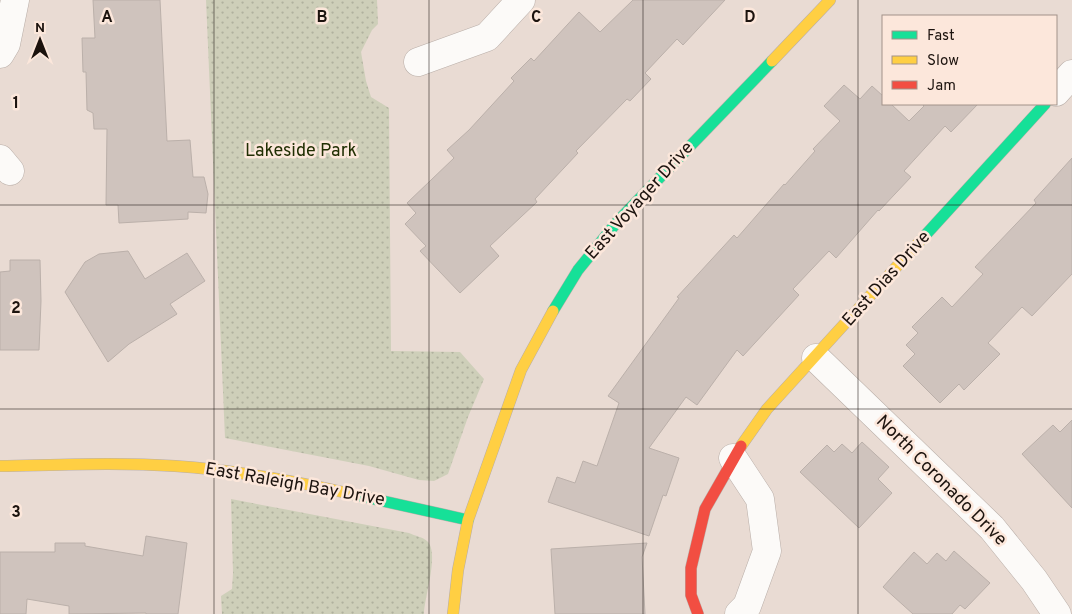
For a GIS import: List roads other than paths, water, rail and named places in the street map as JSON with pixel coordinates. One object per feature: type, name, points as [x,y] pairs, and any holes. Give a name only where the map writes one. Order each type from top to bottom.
[{"type":"street","points":[[0,54],[6,44],[15,0]]},
{"type":"street","points":[[418,62],[487,38],[521,0]]},
{"type":"street","name":"East Voyager Drive","points":[[453,614],[458,570],[468,520],[521,370],[549,317],[578,270],[617,222],[830,0]]},
{"type":"street","points":[[1057,91],[1072,74]]},
{"type":"street","name":"East Dias Drive","points":[[698,614],[691,596],[691,568],[705,510],[733,458],[767,410],[1044,105]]},
{"type":"street","name":"North Coronado Drive","points":[[816,358],[992,528],[1062,612]]},
{"type":"street","points":[[733,458],[760,499],[767,551],[747,606],[739,614]]},
{"type":"street","name":"East Raleigh Bay Drive","points":[[0,466],[135,465],[198,468],[302,482],[468,520]]},
{"type":"park label","name":"Lakeside Park","points":[[301,151]]}]
